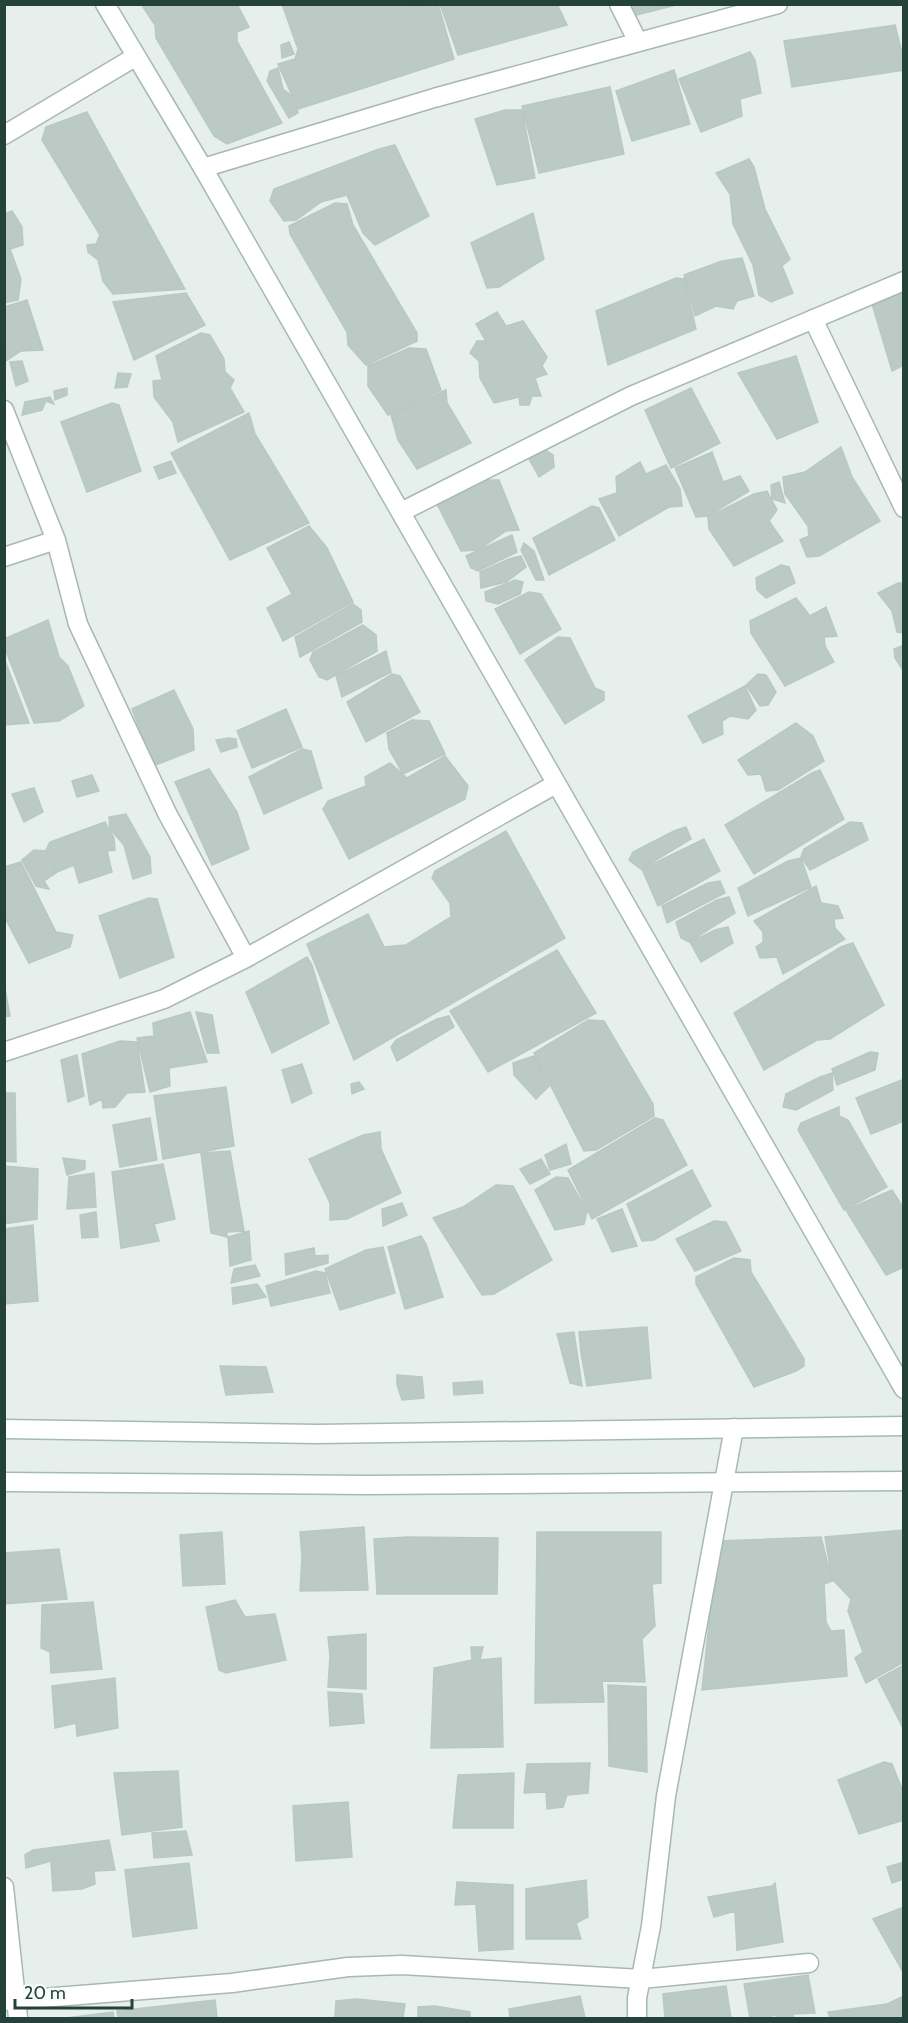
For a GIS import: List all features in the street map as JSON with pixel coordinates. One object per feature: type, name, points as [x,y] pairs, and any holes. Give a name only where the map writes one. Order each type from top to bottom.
[{"type":"street","points":[[105,4],[203,168],[903,1389]]},
{"type":"street","points":[[619,4],[638,42]]},
{"type":"street","points":[[203,168],[434,98],[778,4]]},
{"type":"street","points":[[4,135],[135,57]]},
{"type":"street","points":[[400,512],[631,396],[903,281]]},
{"type":"street","points":[[813,319],[903,508]]},
{"type":"street","points":[[4,410],[56,540],[78,624],[167,813],[246,958]]},
{"type":"street","points":[[4,556],[56,540]]},
{"type":"street","points":[[4,1052],[164,999],[246,958],[556,784]]},
{"type":"street","points":[[4,1429],[317,1434],[903,1426]]},
{"type":"street","points":[[637,2019],[637,1998],[651,1926],[666,1796],[734,1428]]},
{"type":"street","points":[[4,1482],[366,1485],[903,1481]]},
{"type":"street","points":[[4,1887],[10,2000],[18,2019]]},
{"type":"street","points":[[10,2000],[232,1983],[348,1967],[402,1965],[640,1979],[808,1963]]},
{"type":"building","points":[[141,4],[237,4],[249,27],[237,32],[237,41],[282,123],[227,144],[214,136],[156,38],[155,25]]},
{"type":"building","points":[[282,4],[415,4],[415,7],[438,4],[454,59],[298,109],[278,64],[295,59],[298,49]]},
{"type":"building","points":[[440,4],[557,4],[567,25],[458,55]]},
{"type":"building","points":[[622,4],[680,4],[628,17]]},
{"type":"building","points":[[895,25],[904,60],[904,70],[792,87],[784,41]]},
{"type":"building","points":[[289,42],[294,54],[282,58],[281,45]]},
{"type":"building","points":[[750,52],[755,60],[761,93],[740,99],[742,116],[701,132],[679,79]]},
{"type":"building","points":[[278,68],[283,89],[293,97],[298,113],[289,118],[267,81],[270,71]]},
{"type":"building","points":[[674,70],[690,124],[632,141],[616,91]]},
{"type":"building","points":[[610,87],[624,154],[539,173],[522,106]]},
{"type":"building","points":[[505,110],[522,110],[535,178],[497,185],[475,119]]},
{"type":"building","points":[[87,112],[185,289],[113,294],[103,281],[98,260],[88,252],[87,245],[96,244],[100,235],[42,140],[46,127]]},
{"type":"building","points":[[395,145],[429,216],[375,245],[363,233],[347,195],[321,202],[296,220],[284,221],[270,201],[274,189]]},
{"type":"building","points":[[749,159],[754,167],[765,209],[790,259],[782,266],[793,293],[771,302],[759,295],[753,265],[733,224],[730,194],[716,173]]},
{"type":"building","points":[[335,203],[347,204],[353,225],[417,333],[417,341],[366,365],[348,345],[347,332],[290,234],[289,226]]},
{"type":"building","points":[[12,211],[22,227],[23,245],[10,249],[21,279],[18,300],[4,303],[4,214]]},
{"type":"building","points":[[533,213],[544,259],[499,287],[487,288],[471,243]]},
{"type":"building","points":[[742,258],[754,296],[737,301],[733,309],[716,306],[695,316],[684,275],[722,261]]},
{"type":"building","points":[[676,278],[684,279],[696,329],[608,365],[596,311]]},
{"type":"building","points":[[904,292],[904,365],[892,371],[872,304]]},
{"type":"building","points":[[186,293],[205,325],[134,360],[113,302]]},
{"type":"building","points":[[27,300],[43,350],[21,351],[6,361],[4,307]]},
{"type":"building","points":[[497,312],[506,326],[523,321],[547,357],[542,366],[547,374],[535,378],[541,396],[532,396],[529,405],[520,405],[519,397],[494,403],[480,378],[479,361],[470,353],[477,341],[486,341],[476,324]]},
{"type":"building","points":[[201,333],[210,335],[224,359],[225,372],[234,380],[230,388],[244,412],[178,442],[173,422],[154,397],[153,381],[162,380],[156,356]]},
{"type":"building","points":[[409,348],[426,349],[441,390],[388,415],[368,386],[368,366]]},
{"type":"building","points":[[796,356],[818,422],[777,439],[738,373]]},
{"type":"building","points":[[22,361],[28,381],[16,386],[10,362]]},
{"type":"building","points":[[118,373],[131,374],[127,387],[115,388]]},
{"type":"building","points":[[67,388],[67,395],[55,400],[54,391]]},
{"type":"building","points":[[691,388],[720,443],[671,468],[645,410]]},
{"type":"building","points":[[446,390],[447,403],[471,443],[417,469],[398,440],[391,415]]},
{"type":"building","points":[[50,397],[54,404],[46,401],[42,410],[22,415],[25,402]]},
{"type":"building","points":[[112,403],[119,405],[141,471],[87,492],[61,422]]},
{"type":"building","points":[[249,413],[255,434],[309,523],[230,560],[171,453]]},
{"type":"building","points":[[841,447],[852,477],[880,521],[819,556],[807,557],[800,540],[809,536],[808,526],[785,494],[783,477],[805,472]]},
{"type":"building","points":[[545,450],[553,455],[554,467],[539,477],[528,457]]},
{"type":"building","points":[[712,452],[723,482],[740,476],[749,491],[708,516],[696,517],[675,468]]},
{"type":"building","points":[[171,461],[176,473],[159,479],[154,467]]},
{"type":"building","points":[[640,462],[646,474],[666,465],[680,489],[682,506],[669,507],[619,536],[599,499],[617,493],[616,477]]},
{"type":"building","points":[[482,480],[499,480],[519,530],[506,531],[478,550],[461,551],[436,502]]},
{"type":"building","points":[[779,482],[785,503],[772,499],[771,485]]},
{"type":"building","points":[[767,491],[777,510],[769,521],[783,541],[734,566],[709,529],[708,517],[754,494]]},
{"type":"building","points":[[592,506],[599,508],[615,540],[549,575],[533,538]]},
{"type":"building","points":[[309,526],[327,548],[353,602],[283,641],[267,608],[292,594],[267,548]]},
{"type":"building","points":[[512,535],[517,552],[478,571],[471,568],[466,556]]},
{"type":"building","points":[[524,543],[534,551],[544,580],[536,580],[521,550]]},
{"type":"building","points":[[521,556],[526,567],[506,582],[481,588],[480,572]]},
{"type":"building","points":[[781,565],[789,567],[795,583],[766,598],[757,590],[756,578]]},
{"type":"building","points":[[515,580],[523,582],[520,594],[498,604],[486,601],[485,592]]},
{"type":"building","points":[[898,583],[904,583],[904,633],[897,632],[892,611],[878,593]]},
{"type":"building","points":[[529,592],[541,594],[561,629],[520,654],[495,609]]},
{"type":"building","points":[[796,598],[810,616],[826,607],[837,636],[824,637],[825,646],[834,662],[785,686],[751,633],[750,621]]},
{"type":"building","points":[[353,604],[361,610],[362,622],[300,657],[295,637]]},
{"type":"building","points":[[48,620],[59,657],[68,666],[84,706],[59,721],[34,723],[4,646],[4,639]]},
{"type":"building","points":[[363,625],[376,635],[377,651],[327,680],[319,677],[310,660],[313,652]]},
{"type":"building","points":[[558,637],[570,638],[595,688],[604,692],[604,700],[565,724],[525,660]]},
{"type":"building","points":[[904,645],[904,672],[895,658],[894,649]]},
{"type":"building","points":[[386,651],[391,672],[342,697],[336,676]]},
{"type":"building","points":[[4,658],[29,723],[4,725]]},
{"type":"building","points":[[392,674],[400,676],[420,712],[366,742],[347,702]]},
{"type":"building","points":[[758,674],[766,675],[776,692],[768,705],[760,706],[746,685]]},
{"type":"building","points":[[745,686],[756,710],[748,719],[730,716],[722,721],[723,734],[703,743],[688,716]]},
{"type":"building","points":[[174,690],[193,729],[194,750],[153,766],[132,709]]},
{"type":"building","points":[[286,709],[302,747],[252,768],[237,731]]},
{"type":"building","points":[[412,720],[429,721],[445,754],[403,774],[389,749],[387,733]]},
{"type":"building","points":[[796,723],[813,736],[824,761],[778,790],[766,791],[761,774],[748,775],[738,760]]},
{"type":"building","points":[[236,739],[237,747],[221,752],[216,740]]},
{"type":"building","points":[[302,749],[311,751],[322,788],[264,814],[249,777]]},
{"type":"building","points":[[445,756],[468,786],[465,799],[349,859],[323,809],[328,801],[366,786],[365,777],[390,763],[407,778]]},
{"type":"building","points":[[209,769],[237,812],[249,849],[212,865],[175,782]]},
{"type":"building","points":[[820,770],[844,819],[754,874],[725,825]]},
{"type":"building","points":[[92,775],[99,791],[77,797],[72,781]]},
{"type":"building","points":[[34,788],[43,812],[24,822],[12,794]]},
{"type":"building","points":[[126,814],[150,857],[151,873],[133,879],[124,845],[110,829],[109,817]]},
{"type":"building","points":[[105,822],[114,838],[115,850],[107,851],[112,872],[79,883],[74,865],[57,872],[46,850],[50,842]]},
{"type":"building","points":[[850,822],[862,823],[868,840],[810,870],[801,857],[804,849]]},
{"type":"building","points":[[686,827],[691,839],[641,869],[629,860],[633,852]]},
{"type":"building","points":[[506,831],[565,938],[354,1060],[307,944],[368,914],[384,947],[406,945],[451,917],[450,903],[432,878],[435,871]]},
{"type":"building","points":[[704,839],[720,871],[658,906],[642,869]]},
{"type":"building","points":[[34,850],[46,851],[56,873],[44,881],[49,889],[36,886],[22,860]]},
{"type":"building","points":[[801,858],[811,887],[748,916],[738,888],[788,861]]},
{"type":"building","points":[[21,862],[56,932],[73,935],[70,947],[29,963],[4,916],[4,867]]},
{"type":"building","points":[[720,881],[725,893],[667,923],[662,906],[708,883]]},
{"type":"building","points":[[816,886],[821,903],[838,906],[843,918],[834,919],[835,928],[845,939],[783,974],[777,957],[760,958],[756,947],[763,942],[763,932],[754,921]]},
{"type":"building","points":[[729,897],[735,913],[689,942],[681,938],[676,922],[717,900]]},
{"type":"building","points":[[149,898],[157,899],[174,957],[120,978],[99,916]]},
{"type":"building","points":[[728,927],[733,943],[701,962],[690,942],[715,930]]},
{"type":"building","points":[[853,943],[884,1005],[830,1039],[817,1040],[764,1070],[734,1013],[841,947]]},
{"type":"building","points":[[557,950],[596,1013],[488,1072],[450,1011]]},
{"type":"building","points":[[307,957],[312,965],[329,1023],[272,1053],[246,992]]},
{"type":"building","points":[[4,983],[10,1016],[4,1017]]},
{"type":"building","points":[[190,1012],[207,1062],[169,1068],[170,1086],[150,1092],[137,1038],[154,1036],[153,1023]]},
{"type":"building","points":[[196,1012],[212,1015],[219,1053],[207,1053]]},
{"type":"building","points":[[449,1016],[454,1027],[397,1061],[391,1047],[396,1040],[437,1019]]},
{"type":"building","points":[[588,1020],[604,1021],[653,1104],[654,1116],[596,1150],[584,1151],[534,1053]]},
{"type":"building","points":[[120,1041],[137,1042],[145,1092],[127,1093],[115,1107],[103,1108],[102,1099],[90,1105],[82,1054]]},
{"type":"building","points":[[870,1052],[878,1053],[875,1070],[837,1085],[832,1069]]},
{"type":"building","points":[[77,1055],[84,1096],[68,1102],[61,1060]]},
{"type":"building","points":[[534,1056],[549,1086],[536,1099],[514,1075],[513,1063]]},
{"type":"building","points":[[302,1064],[312,1093],[292,1103],[282,1070]]},
{"type":"building","points":[[832,1073],[833,1090],[796,1110],[783,1107],[786,1094]]},
{"type":"building","points":[[904,1079],[904,1121],[871,1134],[856,1098]]},
{"type":"building","points":[[359,1082],[364,1089],[352,1094],[351,1084]]},
{"type":"building","points":[[226,1087],[234,1146],[163,1159],[154,1096]]},
{"type":"building","points":[[4,1093],[15,1093],[16,1162],[4,1161]]},
{"type":"building","points":[[839,1107],[839,1116],[848,1120],[887,1187],[844,1210],[798,1130],[801,1123]]},
{"type":"building","points":[[150,1118],[157,1160],[120,1167],[113,1125]]},
{"type":"building","points":[[655,1118],[663,1120],[687,1165],[592,1219],[568,1170]]},
{"type":"building","points":[[380,1132],[381,1149],[401,1193],[347,1219],[330,1220],[330,1203],[309,1159],[363,1135]]},
{"type":"building","points":[[566,1144],[571,1164],[550,1170],[545,1155]]},
{"type":"building","points":[[230,1151],[244,1231],[227,1232],[227,1237],[211,1233],[201,1153]]},
{"type":"building","points":[[63,1158],[85,1161],[85,1169],[67,1175]]},
{"type":"building","points":[[541,1159],[550,1174],[530,1184],[520,1169]]},
{"type":"building","points":[[163,1164],[175,1219],[154,1224],[159,1241],[121,1248],[112,1172]]},
{"type":"building","points":[[4,1166],[38,1169],[37,1219],[4,1224]]},
{"type":"building","points":[[692,1170],[711,1206],[654,1240],[642,1241],[627,1204]]},
{"type":"building","points":[[94,1173],[96,1207],[67,1209],[69,1177]]},
{"type":"building","points":[[556,1177],[568,1178],[587,1211],[584,1224],[555,1230],[535,1190]]},
{"type":"building","points":[[496,1185],[513,1186],[552,1260],[494,1294],[482,1295],[433,1218],[463,1207]]},
{"type":"building","points":[[892,1190],[904,1209],[904,1267],[886,1275],[846,1210]]},
{"type":"building","points":[[402,1203],[407,1215],[383,1226],[382,1209]]},
{"type":"building","points":[[622,1209],[637,1246],[612,1252],[597,1219]]},
{"type":"building","points":[[96,1212],[98,1237],[82,1238],[80,1215]]},
{"type":"building","points":[[714,1221],[726,1222],[741,1251],[695,1271],[676,1239]]},
{"type":"building","points":[[33,1225],[38,1301],[4,1304],[4,1229]]},
{"type":"building","points":[[249,1231],[251,1260],[230,1266],[228,1237]]},
{"type":"building","points":[[421,1236],[426,1244],[443,1297],[405,1309],[388,1247]]},
{"type":"building","points":[[383,1247],[395,1293],[340,1310],[325,1269],[366,1250]]},
{"type":"building","points":[[314,1248],[315,1256],[328,1255],[328,1263],[286,1275],[285,1254]]},
{"type":"building","points":[[734,1258],[750,1260],[751,1272],[804,1359],[804,1366],[796,1371],[754,1387],[696,1284],[696,1277]]},
{"type":"building","points":[[255,1265],[260,1276],[231,1283],[234,1269]]},
{"type":"building","points":[[316,1271],[325,1273],[330,1293],[271,1306],[266,1286]]},
{"type":"building","points":[[257,1284],[266,1297],[233,1304],[232,1288]]},
{"type":"building","points":[[647,1327],[651,1378],[587,1386],[579,1332]]},
{"type":"building","points":[[574,1332],[582,1386],[570,1383],[557,1334]]},
{"type":"building","points":[[220,1366],[266,1367],[273,1392],[226,1395]]},
{"type":"building","points":[[397,1375],[422,1377],[424,1398],[402,1400],[397,1385]]},
{"type":"building","points":[[482,1381],[483,1393],[454,1395],[453,1383]]},
{"type":"building","points":[[364,1527],[368,1590],[300,1591],[302,1557],[300,1532]]},
{"type":"building","points":[[904,1530],[904,1662],[866,1683],[855,1658],[863,1652],[848,1611],[851,1599],[832,1579],[825,1537]]},
{"type":"building","points":[[222,1532],[225,1584],[183,1586],[180,1535]]},
{"type":"building","points":[[537,1532],[661,1532],[661,1583],[652,1584],[655,1626],[642,1639],[645,1682],[602,1681],[604,1702],[535,1703]]},
{"type":"building","points":[[821,1537],[832,1581],[824,1584],[826,1622],[831,1631],[844,1630],[847,1676],[702,1690],[718,1541]]},
{"type":"building","points":[[498,1538],[497,1594],[377,1594],[374,1539]]},
{"type":"building","points":[[59,1549],[67,1599],[4,1604],[4,1553]]},
{"type":"building","points":[[235,1600],[245,1617],[275,1614],[286,1660],[226,1673],[219,1670],[206,1607]]},
{"type":"building","points":[[93,1602],[102,1669],[51,1673],[50,1652],[41,1648],[42,1605]]},
{"type":"building","points":[[366,1634],[366,1689],[328,1687],[330,1656],[328,1637]]},
{"type":"building","points":[[471,1647],[483,1647],[480,1660],[501,1658],[503,1747],[431,1748],[434,1668],[472,1660]]},
{"type":"building","points":[[904,1665],[904,1728],[903,1728],[878,1679]]},
{"type":"building","points":[[115,1678],[118,1728],[77,1736],[76,1723],[55,1728],[52,1686]]},
{"type":"building","points":[[608,1685],[646,1687],[647,1772],[609,1766]]},
{"type":"building","points":[[328,1692],[362,1694],[364,1723],[330,1726]]},
{"type":"building","points":[[884,1762],[892,1764],[904,1794],[904,1820],[859,1834],[838,1780]]},
{"type":"building","points":[[590,1763],[588,1793],[567,1795],[563,1807],[547,1809],[546,1792],[524,1793],[527,1764]]},
{"type":"building","points":[[178,1771],[182,1827],[122,1835],[114,1773]]},
{"type":"building","points":[[514,1773],[513,1828],[453,1828],[458,1775]]},
{"type":"building","points":[[348,1802],[352,1857],[296,1861],[293,1806]]},
{"type":"building","points":[[186,1831],[192,1855],[154,1858],[152,1833]]},
{"type":"building","points":[[109,1840],[115,1870],[94,1871],[95,1884],[82,1889],[53,1891],[51,1861],[26,1868],[25,1855],[33,1850]]},
{"type":"building","points":[[904,1862],[904,1879],[892,1883],[887,1867]]},
{"type":"building","points":[[189,1863],[197,1928],[133,1937],[125,1870]]},
{"type":"building","points":[[586,1880],[588,1917],[576,1923],[581,1939],[526,1939],[526,1889]]},
{"type":"building","points":[[457,1882],[513,1885],[513,1949],[479,1951],[476,1904],[455,1905]]},
{"type":"building","points":[[775,1883],[783,1942],[737,1950],[735,1911],[714,1917],[708,1897],[772,1886]]},
{"type":"building","points":[[904,1907],[904,1972],[903,1972],[873,1919]]},
{"type":"building","points":[[808,1975],[815,2013],[793,2014],[793,2018],[776,2018],[776,2015],[750,2018],[744,1984]]},
{"type":"building","points":[[726,1986],[731,2018],[665,2018],[663,1994]]},
{"type":"building","points":[[580,1996],[585,2018],[510,2018],[509,2009]]},
{"type":"building","points":[[904,1996],[904,2018],[830,2018],[828,2012],[887,2004]]},
{"type":"building","points":[[357,1999],[405,2004],[403,2018],[335,2018],[336,2001]]},
{"type":"building","points":[[215,2000],[217,2018],[118,2018],[117,2011]]},
{"type":"building","points":[[435,2006],[470,2012],[470,2018],[418,2018],[418,2007]]},
{"type":"building","points":[[113,2012],[114,2018],[66,2018]]}]
